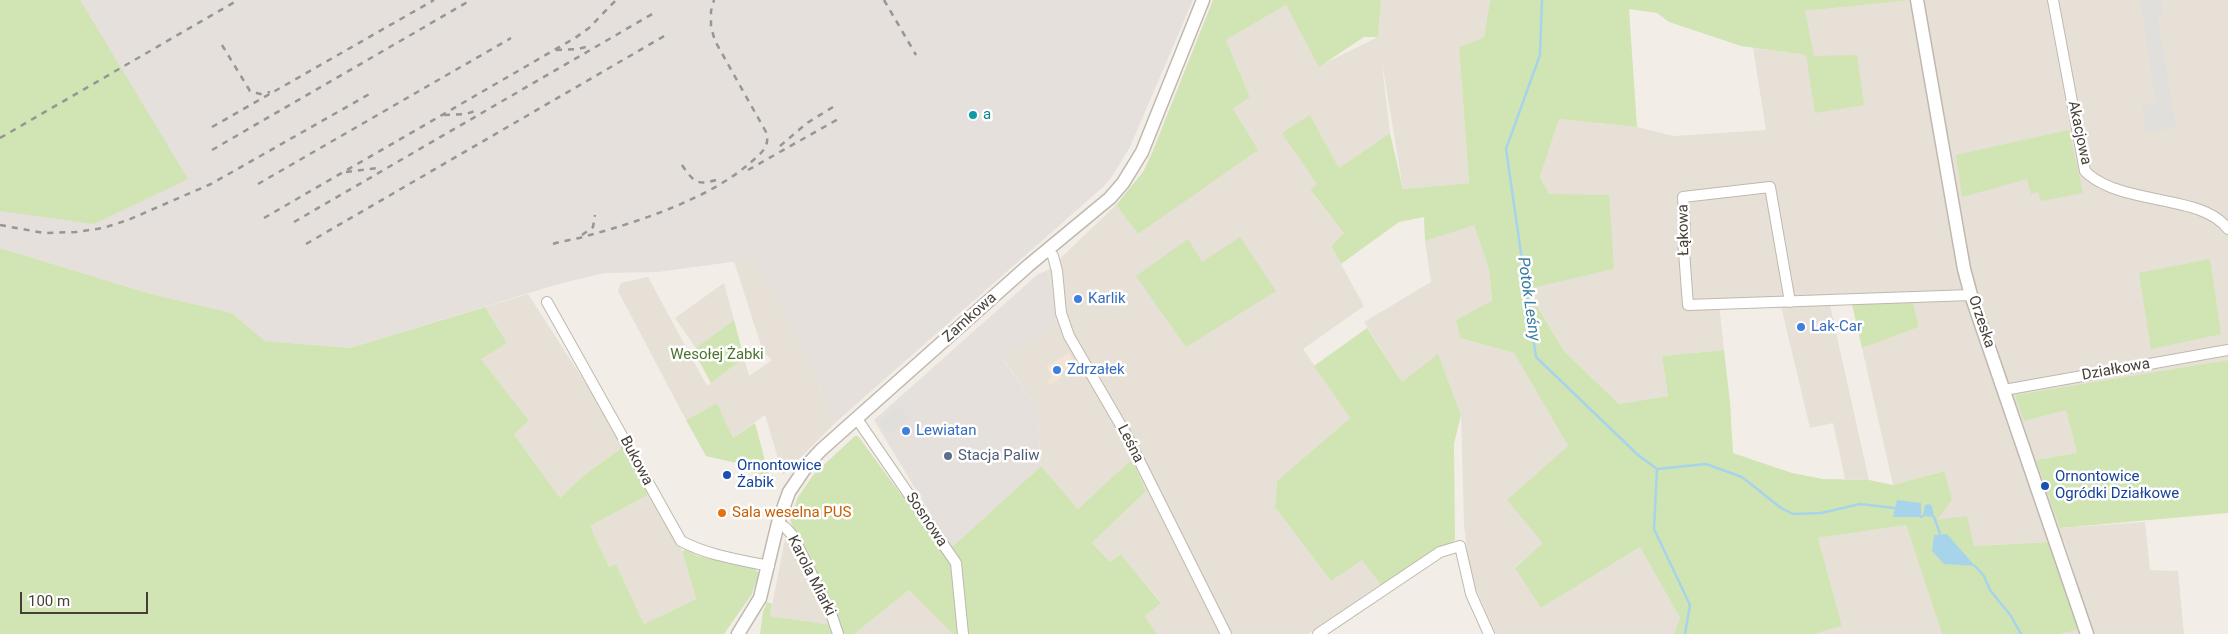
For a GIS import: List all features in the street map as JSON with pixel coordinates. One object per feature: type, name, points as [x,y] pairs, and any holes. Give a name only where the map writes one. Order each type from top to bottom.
[{"type":"street","name":"Zamkowa","points":[[741,633],[760,598],[778,523],[790,492],[803,471],[821,450],[856,418],[1110,198],[1131,171],[1142,152],[1203,0]]},
{"type":"street","name":"Orzeska","points":[[1917,0],[1964,269],[1971,295],[2086,634]]},
{"type":"street","name":"Akacjowa","points":[[2053,0],[2088,174],[2111,189],[2204,211],[2221,219],[2228,229]]},
{"type":"street","name":"Łąkowa","points":[[1790,302],[1770,187],[1683,197],[1685,233],[1683,238],[1688,306],[1971,295]]},
{"type":"street","name":"Leśna","points":[[1048,250],[1053,256],[1057,271],[1061,313],[1069,336],[1127,436],[1226,634]]},
{"type":"street","name":"Bukowa","points":[[547,302],[681,541],[690,546],[734,559],[769,566]]},
{"type":"street","name":"Działkowa","points":[[2004,390],[2228,350]]},
{"type":"street","name":"Sosnowa","points":[[856,418],[956,563],[963,634]]},
{"type":"street","name":"Karola Miarki","points":[[778,523],[793,536],[832,616],[838,634]]},
{"type":"street","points":[[1318,634],[1440,552],[1460,546],[1471,594],[1489,634]]},
{"type":"shaded area","points":[[0,0],[1193,0],[1130,147],[1111,178],[836,422],[801,346],[754,259],[658,272],[604,273],[555,285],[350,348],[265,341],[232,313],[151,294],[0,248]]},
{"type":"shaded area","points":[[1381,0],[1490,0],[1484,37],[1459,47],[1469,183],[1403,189],[1381,56],[1390,133],[1339,168],[1310,115],[1317,184],[1310,191],[1344,233],[1331,246],[1364,306],[1303,349],[1350,418],[1277,481],[1275,507],[1331,581],[1362,559],[1381,585],[1308,634],[1157,634],[1145,616],[1161,602],[1119,554],[1110,562],[1092,543],[1146,491],[1132,459],[1078,509],[1041,466],[1037,407],[1003,359],[1057,319],[1048,270],[1116,205],[1138,234],[1233,109],[1250,97],[1226,40],[1286,5],[1319,66],[1378,37]]},
{"type":"shaded area","points":[[1912,0],[2228,0],[2228,360],[2016,395],[2024,421],[2066,409],[2077,453],[2037,460],[2060,528],[2145,522],[2150,570],[2178,571],[2184,634],[2060,634],[2090,625],[2064,541],[1974,546],[1936,520],[1943,471],[1893,485],[1862,348],[1919,327],[1912,298],[1829,301],[1869,480],[1845,479],[1833,423],[1810,428],[1780,302],[1719,304],[1724,350],[1662,356],[1668,396],[1619,404],[1564,351],[1527,288],[1614,269],[1549,194],[1540,177],[1559,119],[1637,127],[1674,136],[1766,130],[1753,48],[1814,56],[1804,11]]},
{"type":"shaded area","points":[[2140,0],[2161,0],[2163,15],[2158,18],[2176,128],[2146,133],[2142,106],[2156,103]]},
{"type":"shaded area","points":[[1474,224],[1489,269],[1492,302],[1456,320],[1460,338],[1514,353],[1568,446],[1508,500],[1544,543],[1515,567],[1541,608],[1640,547],[1680,618],[1674,634],[1496,634],[1470,575],[1464,525],[1461,415],[1438,355],[1402,382],[1364,322],[1431,282],[1425,241]]},
{"type":"shaded area","points":[[754,259],[801,346],[836,422],[783,475],[765,415],[733,438],[717,403],[686,420],[618,291],[621,283],[648,277],[707,386],[744,358],[749,376],[772,360],[763,352],[734,261]]},
{"type":"shaded area","points":[[1048,270],[1057,319],[1003,360],[1037,407],[1041,466],[951,548],[874,420],[1038,274]]},
{"type":"shaded area","points":[[724,283],[734,320],[696,348],[675,318]]},
{"type":"shaded area","points":[[528,294],[606,415],[623,447],[583,476],[560,498],[514,434],[529,421],[480,358],[507,343],[485,307]]},
{"type":"shaded area","name":"Zdrzałek","points":[[1069,353],[1076,364],[1060,374],[1062,377],[1050,385],[1047,380],[1052,377],[1046,367]]},
{"type":"shaded area","points":[[897,405],[909,417],[891,435],[879,422]]},
{"type":"shaded area","points":[[648,495],[682,551],[696,599],[644,624],[616,564],[609,567],[590,526]]},
{"type":"shaded area","points":[[1906,525],[1942,634],[1814,634],[1842,626],[1818,538]]},
{"type":"shaded area","points":[[785,539],[790,539],[832,625],[770,616]]},
{"type":"shaded area","points":[[909,590],[953,634],[854,634]]},
{"type":"green space","points":[[0,0],[80,0],[188,179],[94,224],[0,211]]},
{"type":"green space","points":[[1213,0],[1381,0],[1378,37],[1364,37],[1319,67],[1286,5],[1226,40],[1250,97],[1233,109],[1258,150],[1138,234],[1116,205],[1143,172],[1152,153]]},
{"type":"green space","points":[[1490,0],[1912,0],[1805,11],[1814,56],[1857,55],[1864,105],[1815,113],[1806,55],[1741,46],[1669,22],[1657,13],[1629,9],[1637,127],[1559,119],[1540,177],[1549,194],[1609,195],[1614,269],[1527,289],[1564,351],[1619,404],[1668,396],[1662,356],[1724,350],[1733,453],[1792,473],[1823,479],[1869,480],[1893,485],[1944,471],[1952,500],[1937,520],[1967,516],[1974,546],[2050,542],[2080,629],[2060,634],[1942,634],[1906,525],[1818,538],[1842,626],[1814,634],[1674,634],[1680,618],[1640,547],[1541,608],[1515,568],[1543,543],[1507,500],[1568,446],[1514,353],[1460,338],[1456,320],[1492,301],[1489,269],[1474,225],[1425,241],[1424,217],[1399,222],[1341,264],[1331,246],[1344,233],[1310,190],[1317,184],[1282,133],[1310,115],[1339,168],[1390,133],[1403,189],[1469,183],[1459,47],[1484,37]]},
{"type":"green space","points":[[2069,130],[2083,193],[2041,201],[2038,192],[2031,194],[2027,179],[1962,197],[1956,155]]},
{"type":"green space","points":[[1240,237],[1276,291],[1186,347],[1136,276],[1188,239],[1202,262]]},
{"type":"green space","points":[[0,248],[151,294],[232,313],[265,341],[350,348],[485,307],[507,343],[481,359],[529,421],[514,434],[560,498],[583,476],[623,447],[648,495],[590,526],[609,567],[616,564],[644,624],[696,599],[682,551],[686,550],[698,556],[753,567],[759,573],[752,594],[724,634],[0,634]]},
{"type":"green space","points":[[2210,259],[2221,334],[2151,349],[2139,273]]},
{"type":"green space","points":[[1912,298],[1919,327],[1862,348],[1851,300]]},
{"type":"green space","name":"Wesołej Żabki","points":[[734,320],[744,358],[711,383],[693,350]]},
{"type":"green space","points":[[1367,328],[1402,382],[1438,354],[1461,415],[1454,444],[1455,540],[1381,585],[1362,560],[1331,581],[1275,507],[1277,481],[1350,418],[1314,366]]},
{"type":"green space","points":[[2228,360],[2228,513],[2060,528],[2036,460],[2077,453],[2066,410],[2024,421],[2015,395]]},
{"type":"green space","points":[[717,403],[733,438],[755,423],[768,472],[773,477],[750,472],[745,465],[706,456],[686,420]]},
{"type":"green space","points":[[855,436],[858,436],[953,565],[960,634],[953,634],[909,590],[854,634],[843,634],[836,612],[831,608],[790,520],[798,497],[814,474]]},
{"type":"green space","points":[[1132,459],[1146,491],[1092,543],[1110,562],[1120,554],[1161,603],[1145,616],[1157,634],[966,634],[951,548],[1041,466],[1078,509]]},
{"type":"green space","points":[[767,602],[772,604],[770,616],[832,625],[835,634],[760,634],[763,612]]},
{"type":"water","points":[[1897,500],[1921,503],[1921,517],[1893,517]]},
{"type":"water","points":[[1929,504],[1932,506],[1934,517],[1923,516],[1925,505]]},
{"type":"water","points":[[1947,534],[1975,566],[1944,564],[1932,551],[1934,535]]},
{"type":"waterway","name":"Potok Leśny","points":[[1542,0],[1540,55],[1506,149],[1536,357],[1638,455],[1657,469],[1654,529],[1690,605],[1685,634]]},
{"type":"waterway","points":[[1657,469],[1706,464],[1742,477],[1781,508],[1793,514],[1821,513],[1860,504],[1894,508]]},
{"type":"waterway","points":[[1934,517],[1940,534]]},
{"type":"waterway","points":[[1975,566],[1984,576],[1990,590],[2011,616],[2021,634]]},
{"type":"railway","points":[[0,138],[238,0]]},
{"type":"railway","points":[[212,127],[434,0]]},
{"type":"railway","points":[[212,150],[471,0]]},
{"type":"railway","points":[[264,218],[575,38],[589,28],[616,0]]},
{"type":"railway","points":[[553,244],[631,223],[674,207],[734,176],[764,150],[767,142],[766,132],[715,41],[711,27],[711,11],[714,0]]},
{"type":"railway","points":[[884,0],[916,55]]},
{"type":"railway","points":[[294,222],[654,13]]},
{"type":"railway","points":[[306,244],[666,35]]},
{"type":"railway","points":[[258,184],[511,38]]},
{"type":"railway","points":[[222,45],[250,91],[260,94],[270,92]]},
{"type":"railway","points":[[556,50],[578,49],[590,46]]},
{"type":"railway","points":[[0,225],[44,233],[76,232],[103,228],[128,220],[211,184],[373,92]]},
{"type":"railway","points":[[780,146],[807,123],[833,107]]},
{"type":"railway","points":[[444,115],[466,114],[478,110]]},
{"type":"railway","points":[[748,170],[840,118]]},
{"type":"railway","points":[[682,165],[690,176],[697,181],[706,182],[719,179]]},
{"type":"railway","points":[[346,172],[378,168]]},
{"type":"railway","points":[[582,235],[593,227],[595,215]]},
{"type":"place","name":"a","points":[[973,115]]},
{"type":"place","name":"Karlik","points":[[1078,299]]},
{"type":"place","name":"Lak-Car","points":[[1801,327]]},
{"type":"place","name":"Zdrzałek","points":[[1057,370]]},
{"type":"place","name":"Lewiatan","points":[[906,431]]},
{"type":"place","name":"Stacja Paliw","points":[[948,456]]},
{"type":"place","name":"Ornontowice Żabik","points":[[727,475]]},
{"type":"place","name":"Ornontowice Ogródki Działkowe","points":[[2045,486]]},
{"type":"place","name":"Sala weselna PUS","points":[[722,513]]}]
